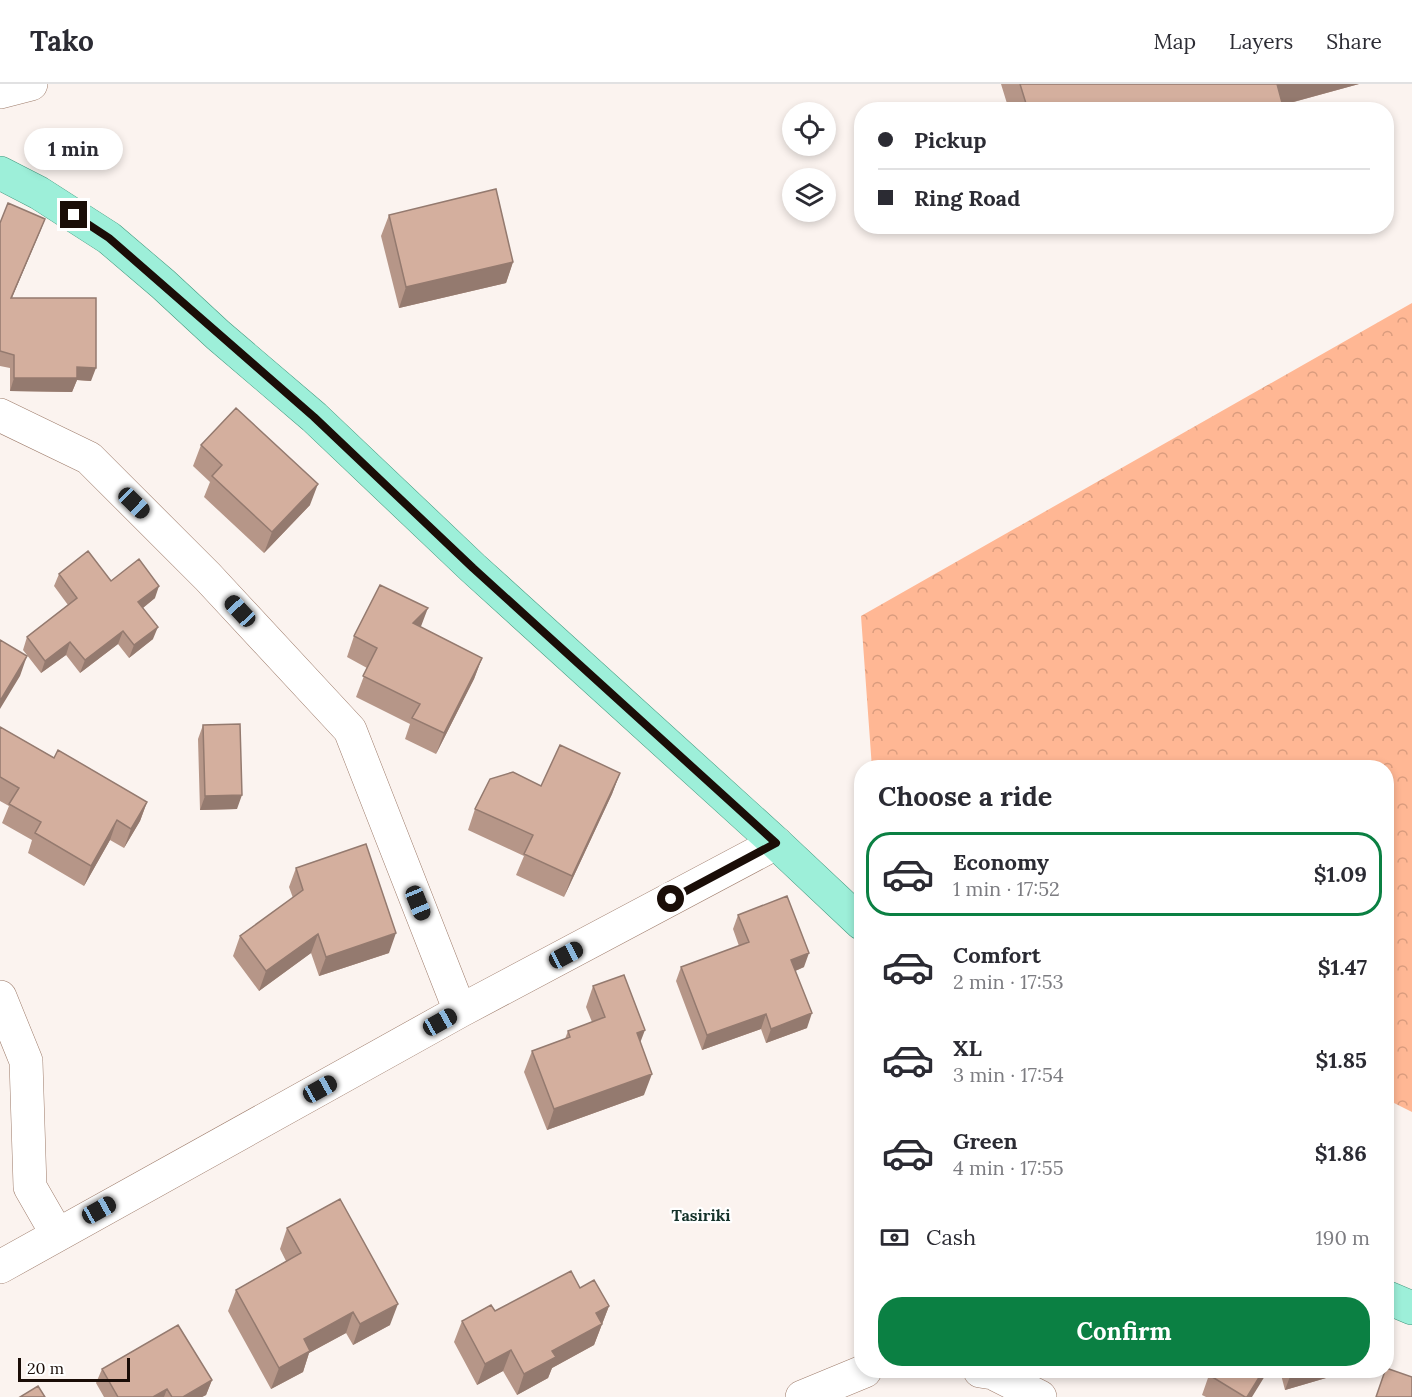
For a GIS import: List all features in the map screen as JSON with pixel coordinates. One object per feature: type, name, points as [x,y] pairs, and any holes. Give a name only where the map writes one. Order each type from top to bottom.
[{"type":"main road","points":[[0,173],[39,193],[109,238],[163,284],[218,335],[314,417],[473,568],[854,916]]},
{"type":"main road","points":[[1394,1300],[1412,1308]]},
{"type":"street","points":[[0,92],[31,84]]},
{"type":"street","points":[[0,415],[89,458],[208,577],[350,730],[460,1011]]},
{"type":"street","points":[[0,1267],[460,1011],[776,843]]},
{"type":"street","points":[[0,997],[26,1061],[30,1187],[57,1234]]},
{"type":"street","points":[[802,1397],[854,1376]]},
{"type":"street","points":[[1003,1378],[1040,1397]]},
{"type":"green space","points":[[1412,303],[1412,1112],[1394,1103],[1394,760],[871,760],[861,616]]},
{"type":"building","points":[[1020,84],[1277,84],[1282,102],[1026,102]]},
{"type":"building","points":[[496,189],[513,262],[406,287],[389,215]]},
{"type":"building","points":[[8,203],[45,219],[11,298],[96,298],[96,368],[77,367],[77,378],[14,378],[14,355],[0,351],[0,223]]},
{"type":"building","points":[[236,408],[318,484],[272,532],[212,476],[222,465],[201,445]]},
{"type":"building","points":[[88,551],[111,581],[139,559],[159,586],[138,602],[158,627],[134,645],[123,631],[85,660],[70,642],[45,661],[27,637],[77,598],[59,574]]},
{"type":"building","points":[[380,585],[428,608],[413,623],[482,658],[444,733],[412,718],[420,704],[363,676],[377,648],[354,636]]},
{"type":"building","points":[[0,640],[27,656],[0,701]]},
{"type":"building","points":[[240,724],[242,795],[205,796],[203,725]]},
{"type":"building","points":[[0,727],[54,758],[58,750],[147,802],[131,829],[117,820],[91,866],[35,833],[41,822],[9,804],[19,788],[0,777]]},
{"type":"building","points":[[560,745],[620,773],[572,876],[524,854],[533,835],[475,809],[490,779],[513,772],[541,786]]},
{"type":"building","points":[[366,844],[396,933],[326,957],[318,934],[266,971],[240,936],[303,890],[296,868]]},
{"type":"building","points":[[787,896],[809,953],[791,960],[812,1013],[771,1029],[766,1014],[707,1035],[681,967],[749,942],[738,915]]},
{"type":"building","points":[[624,975],[645,1030],[637,1033],[652,1074],[554,1109],[532,1051],[570,1037],[568,1031],[605,1017],[593,986]]},
{"type":"building","points":[[340,1199],[398,1304],[360,1324],[353,1312],[304,1339],[310,1351],[279,1368],[236,1290],[301,1253],[287,1228]]},
{"type":"building","points":[[571,1271],[580,1288],[594,1280],[609,1306],[596,1313],[602,1324],[552,1351],[556,1357],[524,1374],[511,1350],[485,1364],[462,1321],[491,1305],[495,1311]]},
{"type":"building","points":[[178,1325],[212,1380],[183,1397],[172,1397],[167,1389],[153,1397],[118,1397],[102,1369]]},
{"type":"building","points":[[1394,1371],[1412,1377],[1412,1397],[1376,1397],[1383,1378],[1394,1378]]},
{"type":"building","points":[[1214,1378],[1259,1378],[1245,1397]]},
{"type":"building","points":[[38,1386],[45,1397],[20,1397]]},
{"type":"district","name":"Tasiriki","points":[[701,1215]]},
{"type":"route","points":[[74,215],[109,238],[314,417],[473,568],[776,843],[671,899]]}]
